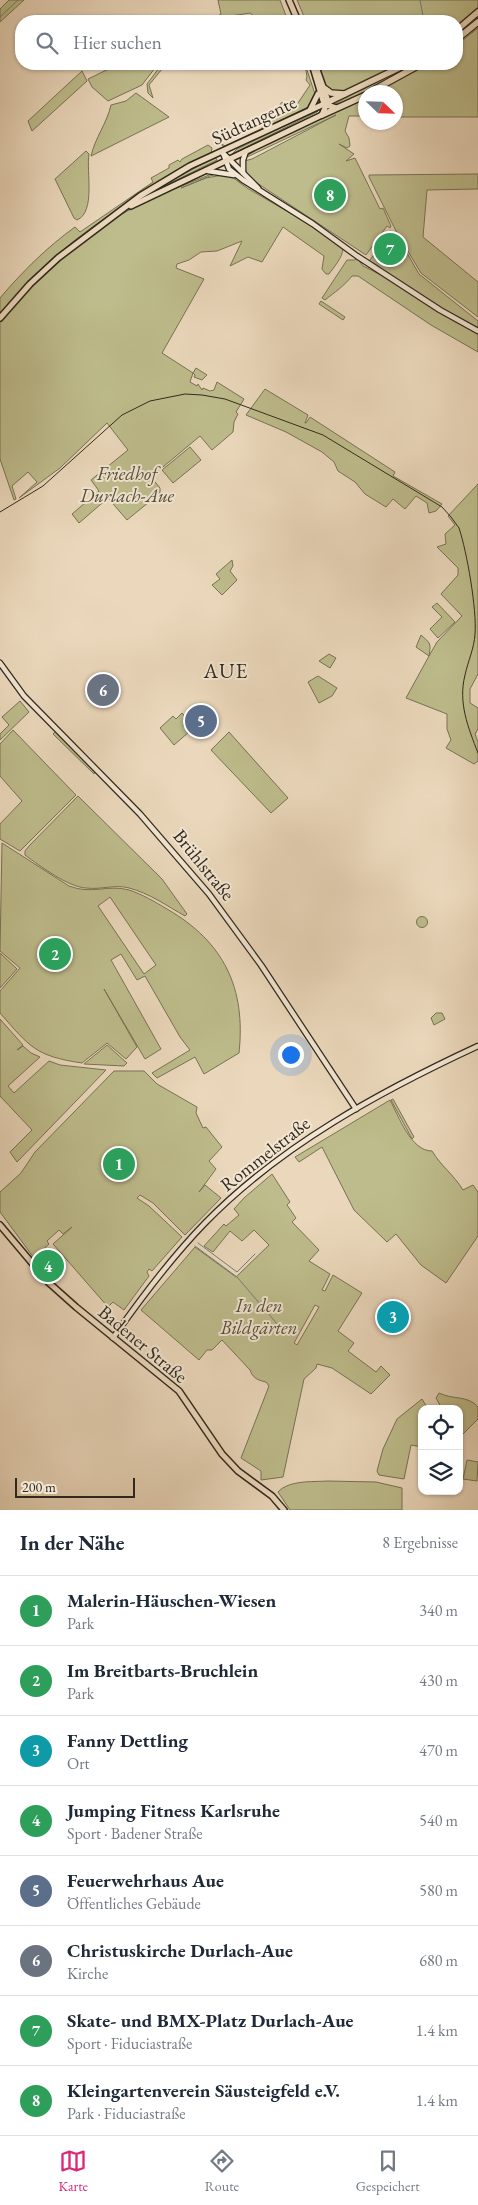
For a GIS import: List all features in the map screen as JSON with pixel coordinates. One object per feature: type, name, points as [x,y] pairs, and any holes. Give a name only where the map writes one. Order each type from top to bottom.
[{"type":"highway","points":[[463,25],[478,12]]},
{"type":"highway","points":[[463,34],[478,22]]},
{"type":"highway","name":"Südtangente","points":[[326,104],[395,70]]},
{"type":"highway","points":[[383,85],[410,70]]},
{"type":"highway","points":[[321,90],[334,94],[348,93]]},
{"type":"highway","name":"Südtangente","points":[[322,115],[358,98]]},
{"type":"highway","points":[[326,104],[336,108]]},
{"type":"main road","points":[[289,0],[295,15]]},
{"type":"main road","points":[[315,70],[326,104],[322,115]]},
{"type":"main road","points":[[310,111],[321,90]]},
{"type":"main road","name":"Südtangente","points":[[0,318],[30,284],[58,258],[140,196],[215,154],[223,153],[326,104]]},
{"type":"main road","name":"Südtangente","points":[[119,212],[322,115]]},
{"type":"main road","points":[[243,174],[242,160],[246,151]]},
{"type":"main road","points":[[223,153],[234,174]]},
{"type":"main road","points":[[227,159],[261,190]]},
{"type":"main road","points":[[204,171],[213,170],[234,174],[360,255],[440,310],[478,332]]},
{"type":"main road","name":"Brühlstraße","points":[[0,663],[35,708],[140,814],[209,894],[262,966],[356,1109]]},
{"type":"main road","name":"Rommelstraße","points":[[113,1338],[162,1271],[222,1207],[283,1156],[320,1130],[356,1109],[478,1046]]},
{"type":"main road","name":"Badener Straße","points":[[0,1224],[48,1282],[183,1395],[222,1454],[238,1471],[272,1496],[284,1510]]},
{"type":"green space","points":[[9,0],[24,0],[0,22],[0,9]]},
{"type":"green space","points":[[218,0],[280,0],[286,15],[252,15],[250,13],[220,15],[221,14]]},
{"type":"green space","points":[[297,0],[478,0],[478,7],[463,20],[463,15],[303,15]]},
{"type":"green space","points":[[478,28],[478,117],[403,117],[403,85],[388,85],[417,70],[463,70],[463,40]]},
{"type":"green space","points":[[107,70],[153,70],[142,85],[108,101],[92,87],[88,79]]},
{"type":"green space","points":[[158,70],[161,70],[149,85],[153,98],[148,93],[147,84]]},
{"type":"green space","points":[[306,70],[315,94],[315,98],[310,106],[225,147],[211,137],[225,146],[261,129],[282,102],[288,107],[291,103],[296,106],[310,85],[306,80]]},
{"type":"green space","points":[[320,70],[386,70],[342,91],[333,92],[325,85]]},
{"type":"green space","points":[[400,70],[406,70],[380,85],[371,85]]},
{"type":"green space","points":[[82,71],[87,81],[32,131],[28,121]]},
{"type":"green space","points":[[358,92],[358,96],[334,104]]},
{"type":"green space","points":[[136,93],[169,117],[91,156],[111,105],[126,101]]},
{"type":"green space","points":[[358,100],[358,116],[349,116],[345,131],[349,138],[350,146],[347,148],[339,144],[354,154],[346,161],[355,158],[380,209],[383,208],[391,226],[390,228],[387,226],[366,255],[257,183],[246,172],[244,161],[252,159],[336,115],[245,158],[256,149]]},
{"type":"green space","points":[[320,109],[317,112],[232,154],[237,149]]},
{"type":"green space","points":[[208,145],[212,148],[211,154],[132,200],[76,239],[43,268],[0,314],[0,298],[45,251],[75,227],[80,232],[153,182],[151,178],[169,168],[169,165],[178,160],[180,162],[182,159]]},
{"type":"green space","points":[[86,151],[89,154],[88,200],[83,216],[77,220],[74,218],[55,179]]},
{"type":"green space","points":[[216,158],[217,160],[146,195],[211,159]]},
{"type":"green space","name":"Friedhof Durlach-Aue","points":[[214,173],[181,188],[206,178],[228,174],[247,188],[309,224],[343,248],[343,251],[329,274],[326,274],[322,269],[324,256],[283,227],[262,262],[248,257],[230,266],[242,241],[217,251],[201,252],[189,260],[177,264],[176,268],[204,279],[162,353],[193,373],[190,382],[197,386],[198,384],[202,390],[203,388],[210,391],[214,390],[217,382],[244,399],[236,412],[238,414],[234,422],[233,432],[212,450],[200,436],[151,477],[160,488],[160,493],[127,520],[108,498],[79,523],[72,514],[99,491],[91,480],[128,450],[107,423],[60,468],[19,498],[37,482],[28,472],[12,486],[16,499],[14,500],[0,459],[0,322],[34,284],[57,262],[113,219],[149,199]]},
{"type":"green space","points":[[478,174],[478,189],[427,190],[423,237],[478,282],[478,317],[421,273],[397,233],[369,175]]},
{"type":"green space","points":[[395,232],[419,274],[478,321],[478,329],[433,303],[369,261],[377,251],[381,253]]},
{"type":"green space","points":[[357,258],[363,266],[387,278],[443,315],[478,334],[478,352],[431,325],[358,276],[352,276],[325,300],[322,298],[347,260],[355,260]]},
{"type":"green space","points":[[321,301],[345,317],[343,320],[319,304]]},
{"type":"green space","points":[[196,368],[207,375],[202,380],[194,377],[193,373]]},
{"type":"green space","points":[[265,389],[308,415],[305,423],[310,417],[395,472],[393,476],[442,504],[436,511],[429,513],[427,503],[416,496],[405,509],[393,499],[386,507],[365,494],[355,482],[338,471],[334,462],[322,452],[286,432],[246,415]]},
{"type":"green space","points":[[190,447],[201,460],[173,483],[162,470]]},
{"type":"green space","points":[[478,484],[478,674],[470,689],[470,703],[478,708],[478,729],[475,734],[478,742],[478,761],[474,764],[446,748],[451,740],[447,729],[447,714],[406,698],[437,642],[462,616],[441,594],[458,575],[458,568],[437,547],[446,544],[445,534],[455,525],[448,516]]},
{"type":"green space","points":[[232,560],[233,566],[230,571],[237,580],[222,595],[212,585],[220,579],[216,574]]},
{"type":"green space","points":[[437,603],[455,622],[438,638],[430,629],[442,617],[432,607]]},
{"type":"green space","points":[[421,635],[430,644],[429,656],[416,647]]},
{"type":"green space","points":[[329,654],[336,658],[330,668],[319,661]]},
{"type":"green space","points":[[318,676],[337,688],[332,696],[319,703],[308,682]]},
{"type":"green space","points":[[20,701],[29,712],[0,740],[0,734],[9,725],[2,717]]},
{"type":"green space","points":[[182,713],[188,720],[183,725],[189,732],[174,745],[160,728],[173,716],[176,719]]},
{"type":"green space","points":[[13,730],[76,795],[20,851],[0,839],[0,824],[22,801],[0,776],[0,744]]},
{"type":"green space","points":[[56,731],[96,771],[94,774],[53,734]]},
{"type":"green space","points":[[229,732],[288,798],[271,813],[211,750]]},
{"type":"green space","points":[[78,796],[162,879],[187,914],[185,916],[151,896],[129,888],[92,888],[71,884],[38,865],[25,855],[25,851],[29,846]]},
{"type":"green space","points":[[2,843],[69,886],[85,890],[121,888],[148,898],[187,922],[203,936],[217,952],[227,969],[234,988],[239,1008],[239,1053],[204,1074],[195,1057],[157,1078],[152,1073],[190,1050],[180,1037],[145,976],[137,980],[121,954],[111,960],[161,1049],[145,1059],[104,989],[137,1047],[126,1059],[107,1043],[82,1063],[43,1053],[27,1042],[0,1013],[0,991],[20,968],[0,951]],"holes":[[[110,897],[156,965],[144,974],[98,906]]]},
{"type":"green space","points":[[422,916],[428,922],[422,928],[416,922]]},
{"type":"green space","points":[[0,953],[17,969],[0,988]]},
{"type":"green space","points":[[436,1013],[442,1013],[445,1019],[434,1025],[431,1018]]},
{"type":"green space","points":[[0,1019],[23,1045],[17,1050],[23,1046],[31,1053],[40,1057],[8,1086],[14,1093],[49,1061],[60,1065],[106,1070],[17,1162],[10,1152],[32,1130],[0,1096]]},
{"type":"green space","points":[[107,1045],[127,1063],[124,1066],[84,1064]]},
{"type":"green space","points":[[114,1071],[144,1071],[157,1084],[197,1107],[196,1113],[203,1128],[206,1127],[222,1147],[209,1161],[216,1169],[199,1192],[205,1185],[221,1198],[185,1235],[153,1203],[140,1195],[137,1198],[149,1206],[182,1237],[152,1271],[149,1269],[147,1272],[149,1276],[124,1310],[113,1302],[108,1307],[53,1244],[72,1227],[63,1234],[59,1230],[47,1241],[49,1244],[34,1258],[0,1212],[0,1192],[21,1173],[35,1152]]},
{"type":"green space","points":[[393,1099],[414,1137],[412,1139],[391,1100]]},
{"type":"green space","points":[[390,1100],[406,1132],[412,1139],[425,1150],[432,1151],[463,1190],[473,1185],[478,1192],[478,1236],[446,1283],[421,1265],[396,1234],[387,1242],[354,1210],[322,1147],[299,1162],[295,1157]]},
{"type":"green space","name":"In den Bildgärten","points":[[272,1174],[290,1202],[287,1205],[296,1218],[292,1222],[319,1250],[309,1261],[330,1274],[322,1290],[325,1291],[333,1275],[362,1293],[338,1331],[354,1343],[348,1351],[376,1372],[381,1366],[390,1375],[371,1394],[332,1368],[317,1364],[316,1368],[304,1379],[283,1477],[261,1480],[261,1471],[241,1458],[269,1386],[266,1382],[254,1377],[250,1370],[222,1340],[212,1350],[207,1350],[199,1360],[141,1310],[195,1247],[236,1277],[269,1245],[254,1230],[242,1241],[230,1231],[213,1252],[204,1246],[224,1224],[226,1226],[239,1215],[234,1209]],"holes":[[[315,1305],[319,1307],[297,1345],[294,1343]]]},
{"type":"green space","points":[[439,1393],[474,1403],[478,1407],[478,1419],[463,1434],[463,1405],[440,1405],[436,1398]]},
{"type":"green space","points":[[422,1399],[426,1405],[418,1405],[418,1446],[411,1445],[404,1479],[379,1475],[377,1471],[383,1449],[397,1419]]},
{"type":"green space","points":[[467,1460],[478,1462],[477,1481],[463,1479]]},
{"type":"green space","points":[[328,1481],[376,1482],[402,1488],[402,1510],[290,1510],[278,1492],[288,1485]]},
{"type":"waterway","points":[[0,17],[18,0]]},
{"type":"waterway","points":[[420,0],[423,15]]},
{"type":"waterway","points":[[198,1243],[237,1272],[255,1254]]},
{"type":"waterway","points":[[195,1246],[237,1277],[284,1332]]},
{"type":"tram line","points":[[0,512],[43,486],[122,415],[150,401],[185,394],[225,399],[323,435],[442,507],[459,528],[471,581],[475,624],[473,645],[463,685],[463,705],[478,753]]},
{"type":"place","name":"Kleingartenverein Säusteigfeld e.V.","points":[[330,195]]},
{"type":"place","name":"Skate- und BMX-Platz Durlach-Aue","points":[[390,249]]},
{"type":"place","name":"Christuskirche Durlach-Aue","points":[[103,690]]},
{"type":"place","name":"Feuerwehrhaus Aue","points":[[201,721]]},
{"type":"place","name":"Im Breitbarts-Bruchlein","points":[[55,954]]},
{"type":"place","name":"Malerin-Häuschen-Wiesen","points":[[119,1164]]},
{"type":"place","name":"Jumping Fitness Karlsruhe","points":[[48,1266]]},
{"type":"place","name":"Fanny Dettling","points":[[393,1317]]},
{"type":"district","name":"AUE","points":[[226,670]]}]
